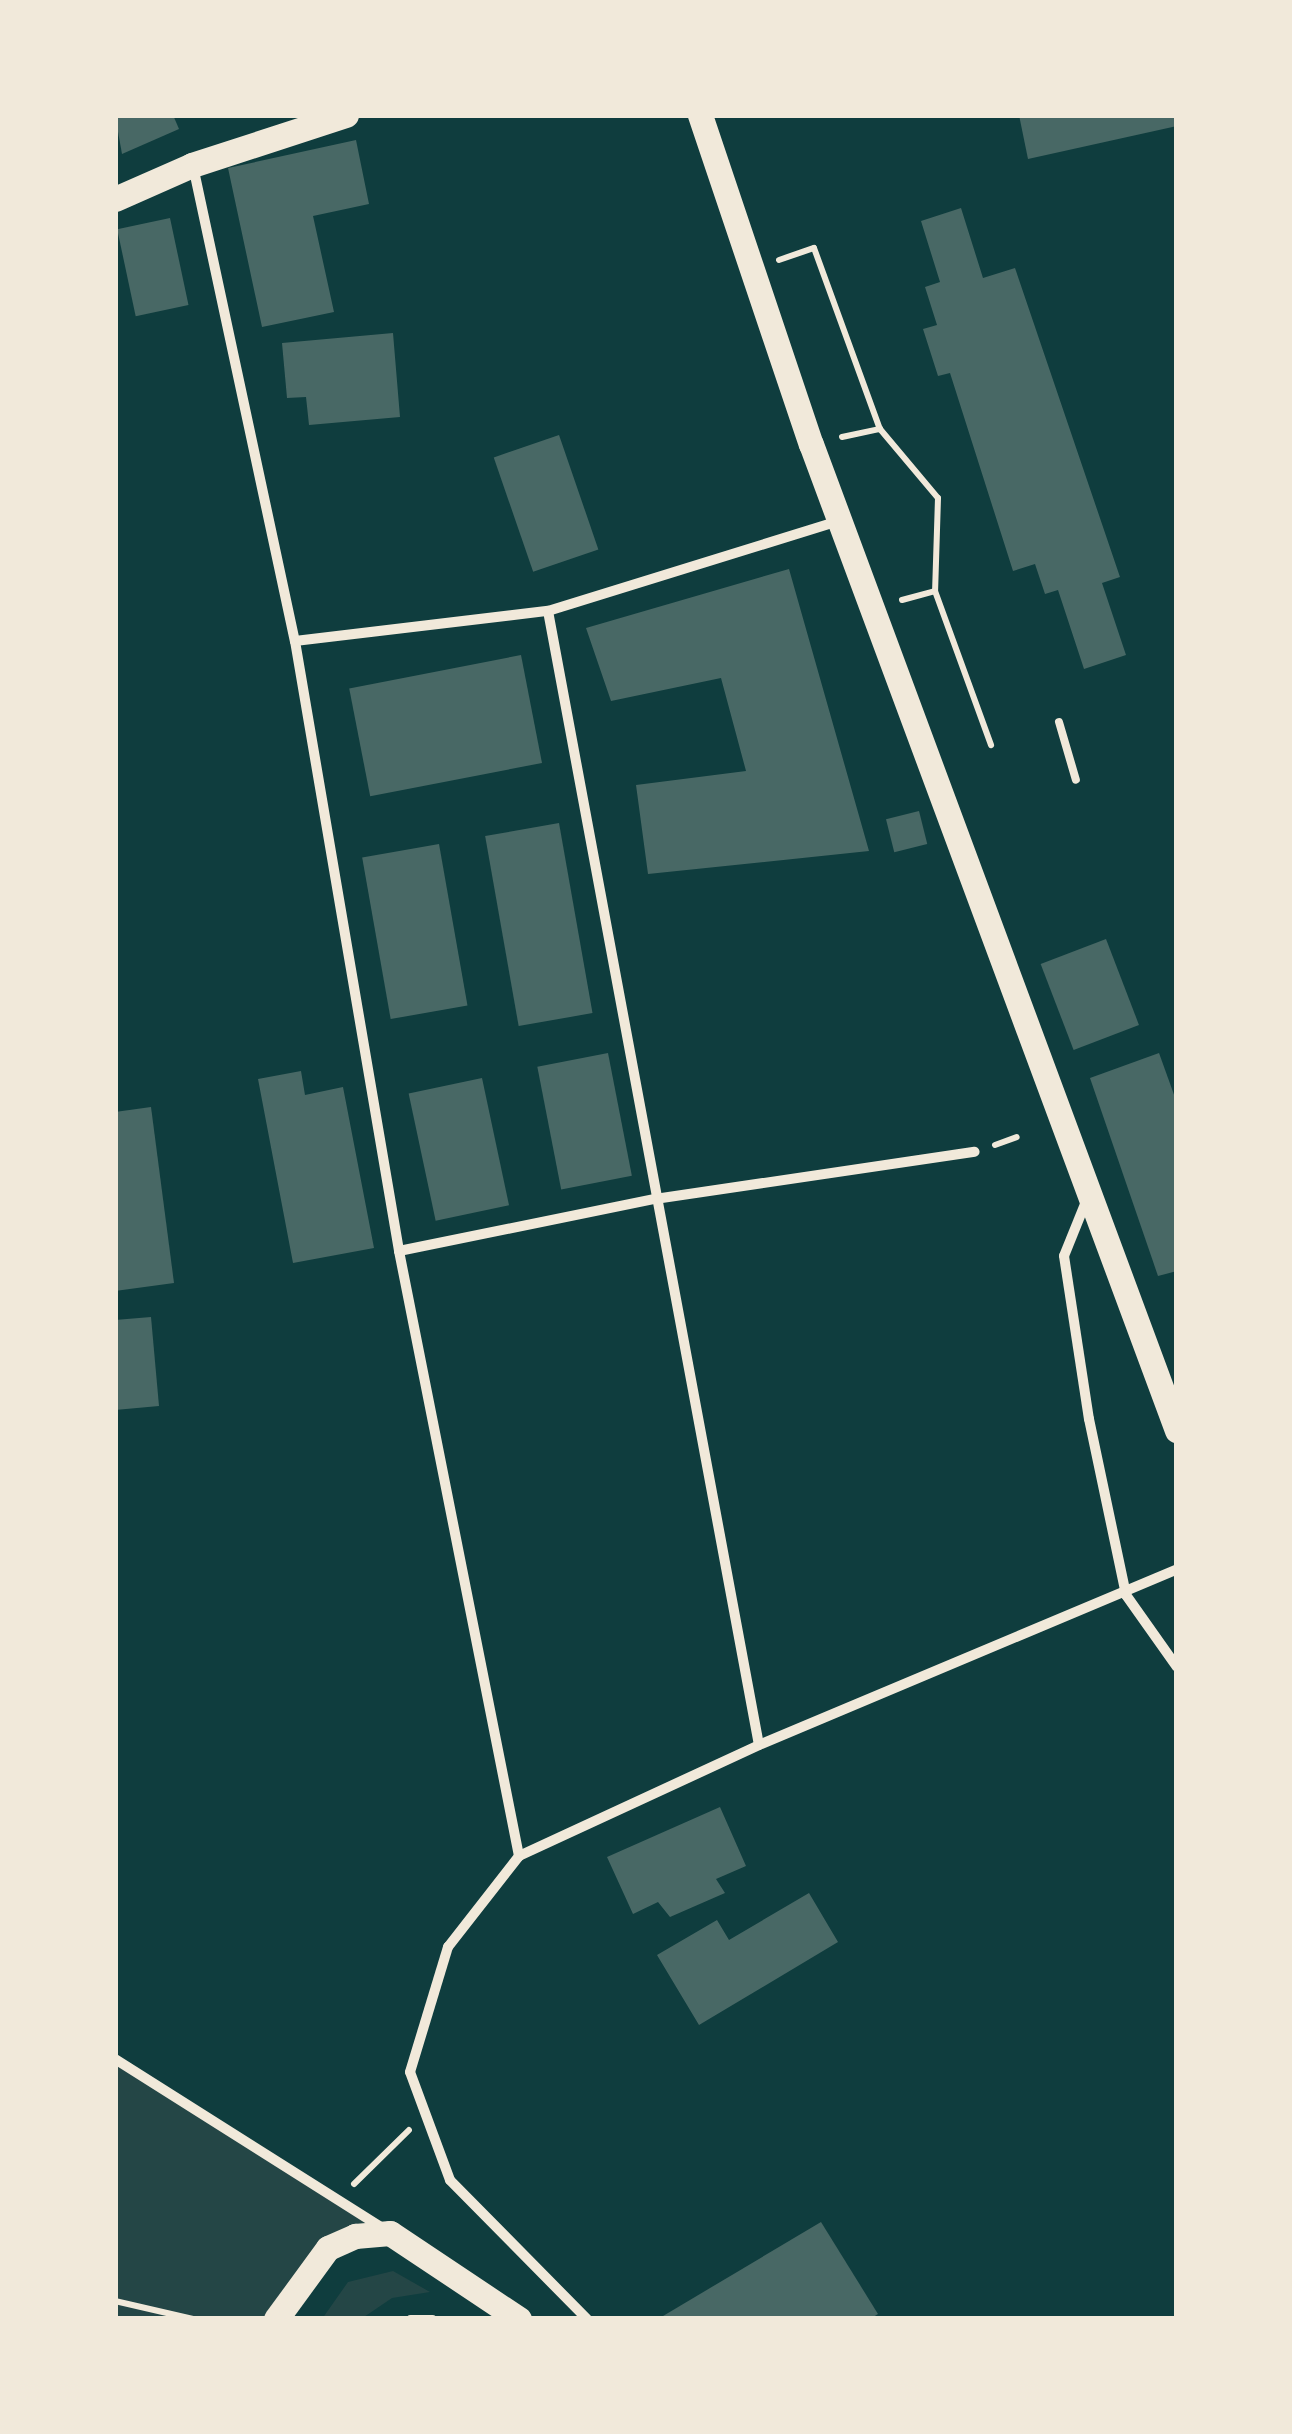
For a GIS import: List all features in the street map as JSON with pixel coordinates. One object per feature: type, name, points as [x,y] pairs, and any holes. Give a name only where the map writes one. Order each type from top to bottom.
[{"type":"main road","points":[[115,199],[192,165],[346,115]]},
{"type":"main road","points":[[700,115],[749,270],[840,521],[1177,1430]]},
{"type":"main road","points":[[276,2319],[328,2248],[354,2236],[390,2234],[519,2319]]},
{"type":"street","points":[[192,165],[295,641],[399,1251],[519,1856]]},
{"type":"street","points":[[295,641],[548,611],[840,521]]},
{"type":"street","points":[[548,611],[759,1746]]},
{"type":"street","points":[[399,1251],[655,1200],[975,1152]]},
{"type":"street","points":[[1089,1193],[1064,1256],[1126,1595],[1177,1667]]},
{"type":"street","points":[[587,2319],[450,2180],[410,2072],[448,1947],[519,1856],[759,1746],[1126,1595],[1177,1569]]},
{"type":"street","points":[[115,2059],[390,2234]]},
{"type":"street","points":[[410,2319],[432,2319]]},
{"type":"lane","points":[[1060,722],[1076,780]]},
{"type":"path","points":[[749,270],[814,248],[880,429],[938,498],[934,591],[990,745]]},
{"type":"path","points":[[872,608],[934,591]]},
{"type":"path","points":[[338,2199],[426,2114]]},
{"type":"path","points":[[115,2301],[154,2314],[193,2319]]},
{"type":"shaded area","points":[[115,2060],[390,2233],[355,2236],[276,2319],[115,2319]]},
{"type":"shaded area","points":[[393,2271],[430,2292],[392,2298],[361,2319],[322,2319],[348,2282]]},
{"type":"building","points":[[115,115],[173,115],[179,129],[122,154]]},
{"type":"building","points":[[1019,115],[1177,115],[1177,126],[1028,159]]},
{"type":"building","points":[[356,140],[369,204],[313,216],[334,312],[262,327],[228,168]]},
{"type":"building","points":[[961,208],[983,278],[1015,268],[1120,577],[1102,583],[1126,655],[1084,669],[1058,590],[1045,594],[1035,564],[1013,571],[950,373],[938,376],[923,329],[937,325],[925,287],[940,282],[921,221]]},
{"type":"building","points":[[170,218],[189,305],[136,316],[117,229]]},
{"type":"building","points":[[393,333],[400,417],[309,425],[306,397],[287,398],[282,343]]},
{"type":"building","points":[[559,435],[598,549],[533,572],[494,457]]},
{"type":"building","points":[[789,569],[869,851],[648,874],[636,785],[746,771],[721,678],[611,701],[586,628]]},
{"type":"building","points":[[521,655],[542,763],[370,796],[349,688]]},
{"type":"building","points":[[919,811],[927,844],[894,852],[886,819]]},
{"type":"building","points":[[559,823],[593,1013],[519,1026],[485,836]]},
{"type":"building","points":[[439,844],[467,1006],[391,1019],[362,858]]},
{"type":"building","points":[[1106,939],[1139,1025],[1074,1050],[1041,964]]},
{"type":"building","points":[[608,1053],[632,1176],[561,1189],[537,1067]]},
{"type":"building","points":[[1159,1053],[1177,1103],[1177,1271],[1158,1276],[1090,1078]]},
{"type":"building","points":[[301,1071],[305,1095],[343,1087],[374,1248],[293,1263],[258,1079]]},
{"type":"building","points":[[482,1078],[509,1205],[436,1221],[409,1094]]},
{"type":"building","points":[[151,1107],[174,1283],[115,1291],[115,1112]]},
{"type":"building","points":[[151,1317],[159,1406],[115,1410],[115,1320]]},
{"type":"building","points":[[720,1807],[746,1866],[716,1879],[725,1893],[670,1917],[658,1902],[633,1914],[607,1857]]},
{"type":"building","points":[[809,1893],[838,1942],[699,2025],[657,1955],[717,1920],[729,1940]]},
{"type":"building","points":[[821,2222],[878,2314],[870,2319],[658,2319]]}]
